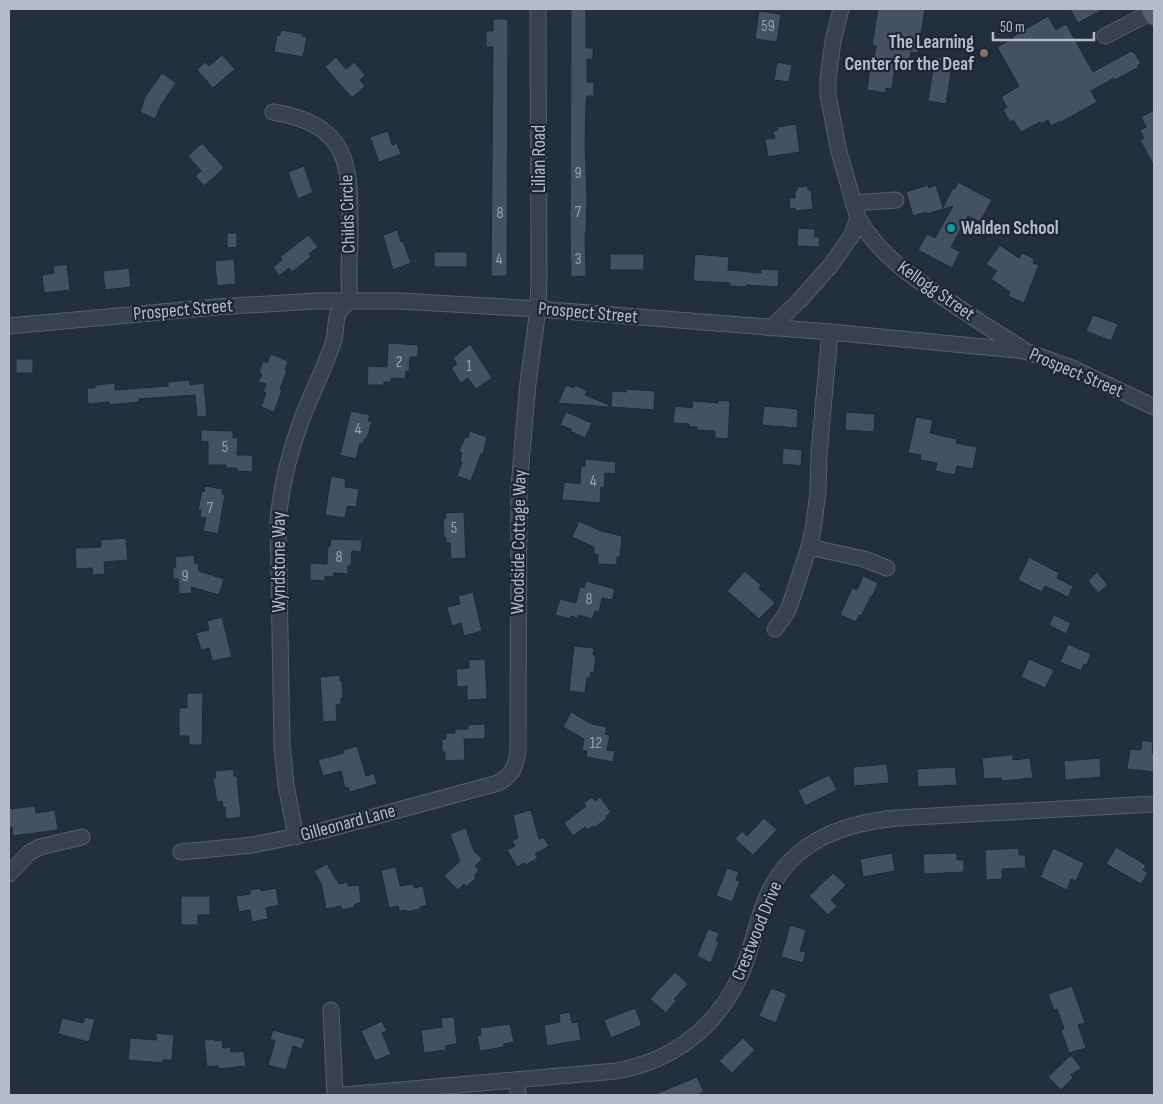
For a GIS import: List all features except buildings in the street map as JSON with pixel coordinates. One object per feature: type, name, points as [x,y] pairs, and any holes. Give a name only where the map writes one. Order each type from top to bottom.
[{"type":"street","name":"Lilian Road","points":[[538,9],[538,309]]},
{"type":"street","name":"Kellogg Street","points":[[841,9],[831,51],[828,95],[838,152],[858,218],[874,240],[897,265],[930,289],[1025,351]]},
{"type":"street","points":[[1105,36],[1129,15],[1152,12]]},
{"type":"street","name":"Childs Circle","points":[[273,112],[297,117],[323,129],[334,139],[342,152],[347,167],[349,183],[349,300]]},
{"type":"street","points":[[853,203],[896,200]]},
{"type":"street","points":[[771,328],[799,301],[831,265],[852,236],[858,218]]},
{"type":"street","name":"Prospect Street","points":[[9,326],[216,307],[349,300],[538,309],[830,332],[1025,351],[1072,368],[1154,407]]},
{"type":"street","name":"Wyndstone Way","points":[[296,837],[286,786],[282,745],[277,538],[279,504],[285,472],[298,430],[334,340],[338,314],[349,300]]},
{"type":"street","name":"Woodside Cottage Way","points":[[510,775],[517,760],[518,751],[518,486],[527,392],[538,309]]},
{"type":"street","points":[[775,629],[790,605],[809,547],[816,510],[830,332]]},
{"type":"street","points":[[809,547],[864,559],[888,568]]},
{"type":"street","name":"Gilleonard Lane","points":[[181,852],[245,846],[296,837],[498,783],[510,775]]},
{"type":"street","name":"Crestwood Drive","points":[[344,1095],[632,1068],[662,1057],[690,1040],[713,1018],[723,1005],[740,976],[765,901],[779,874],[799,853],[811,844],[838,830],[864,822],[896,818],[1154,804]]},
{"type":"street","points":[[9,874],[29,853],[40,846],[82,837]]},
{"type":"street","points":[[331,1010],[335,1095]]},
{"type":"street","points":[[517,1080],[518,1095]]},
{"type":"place","name":"The Learning Center for the Deaf","points":[[984,53]]},
{"type":"place","name":"Walden School","points":[[951,228]]}]
